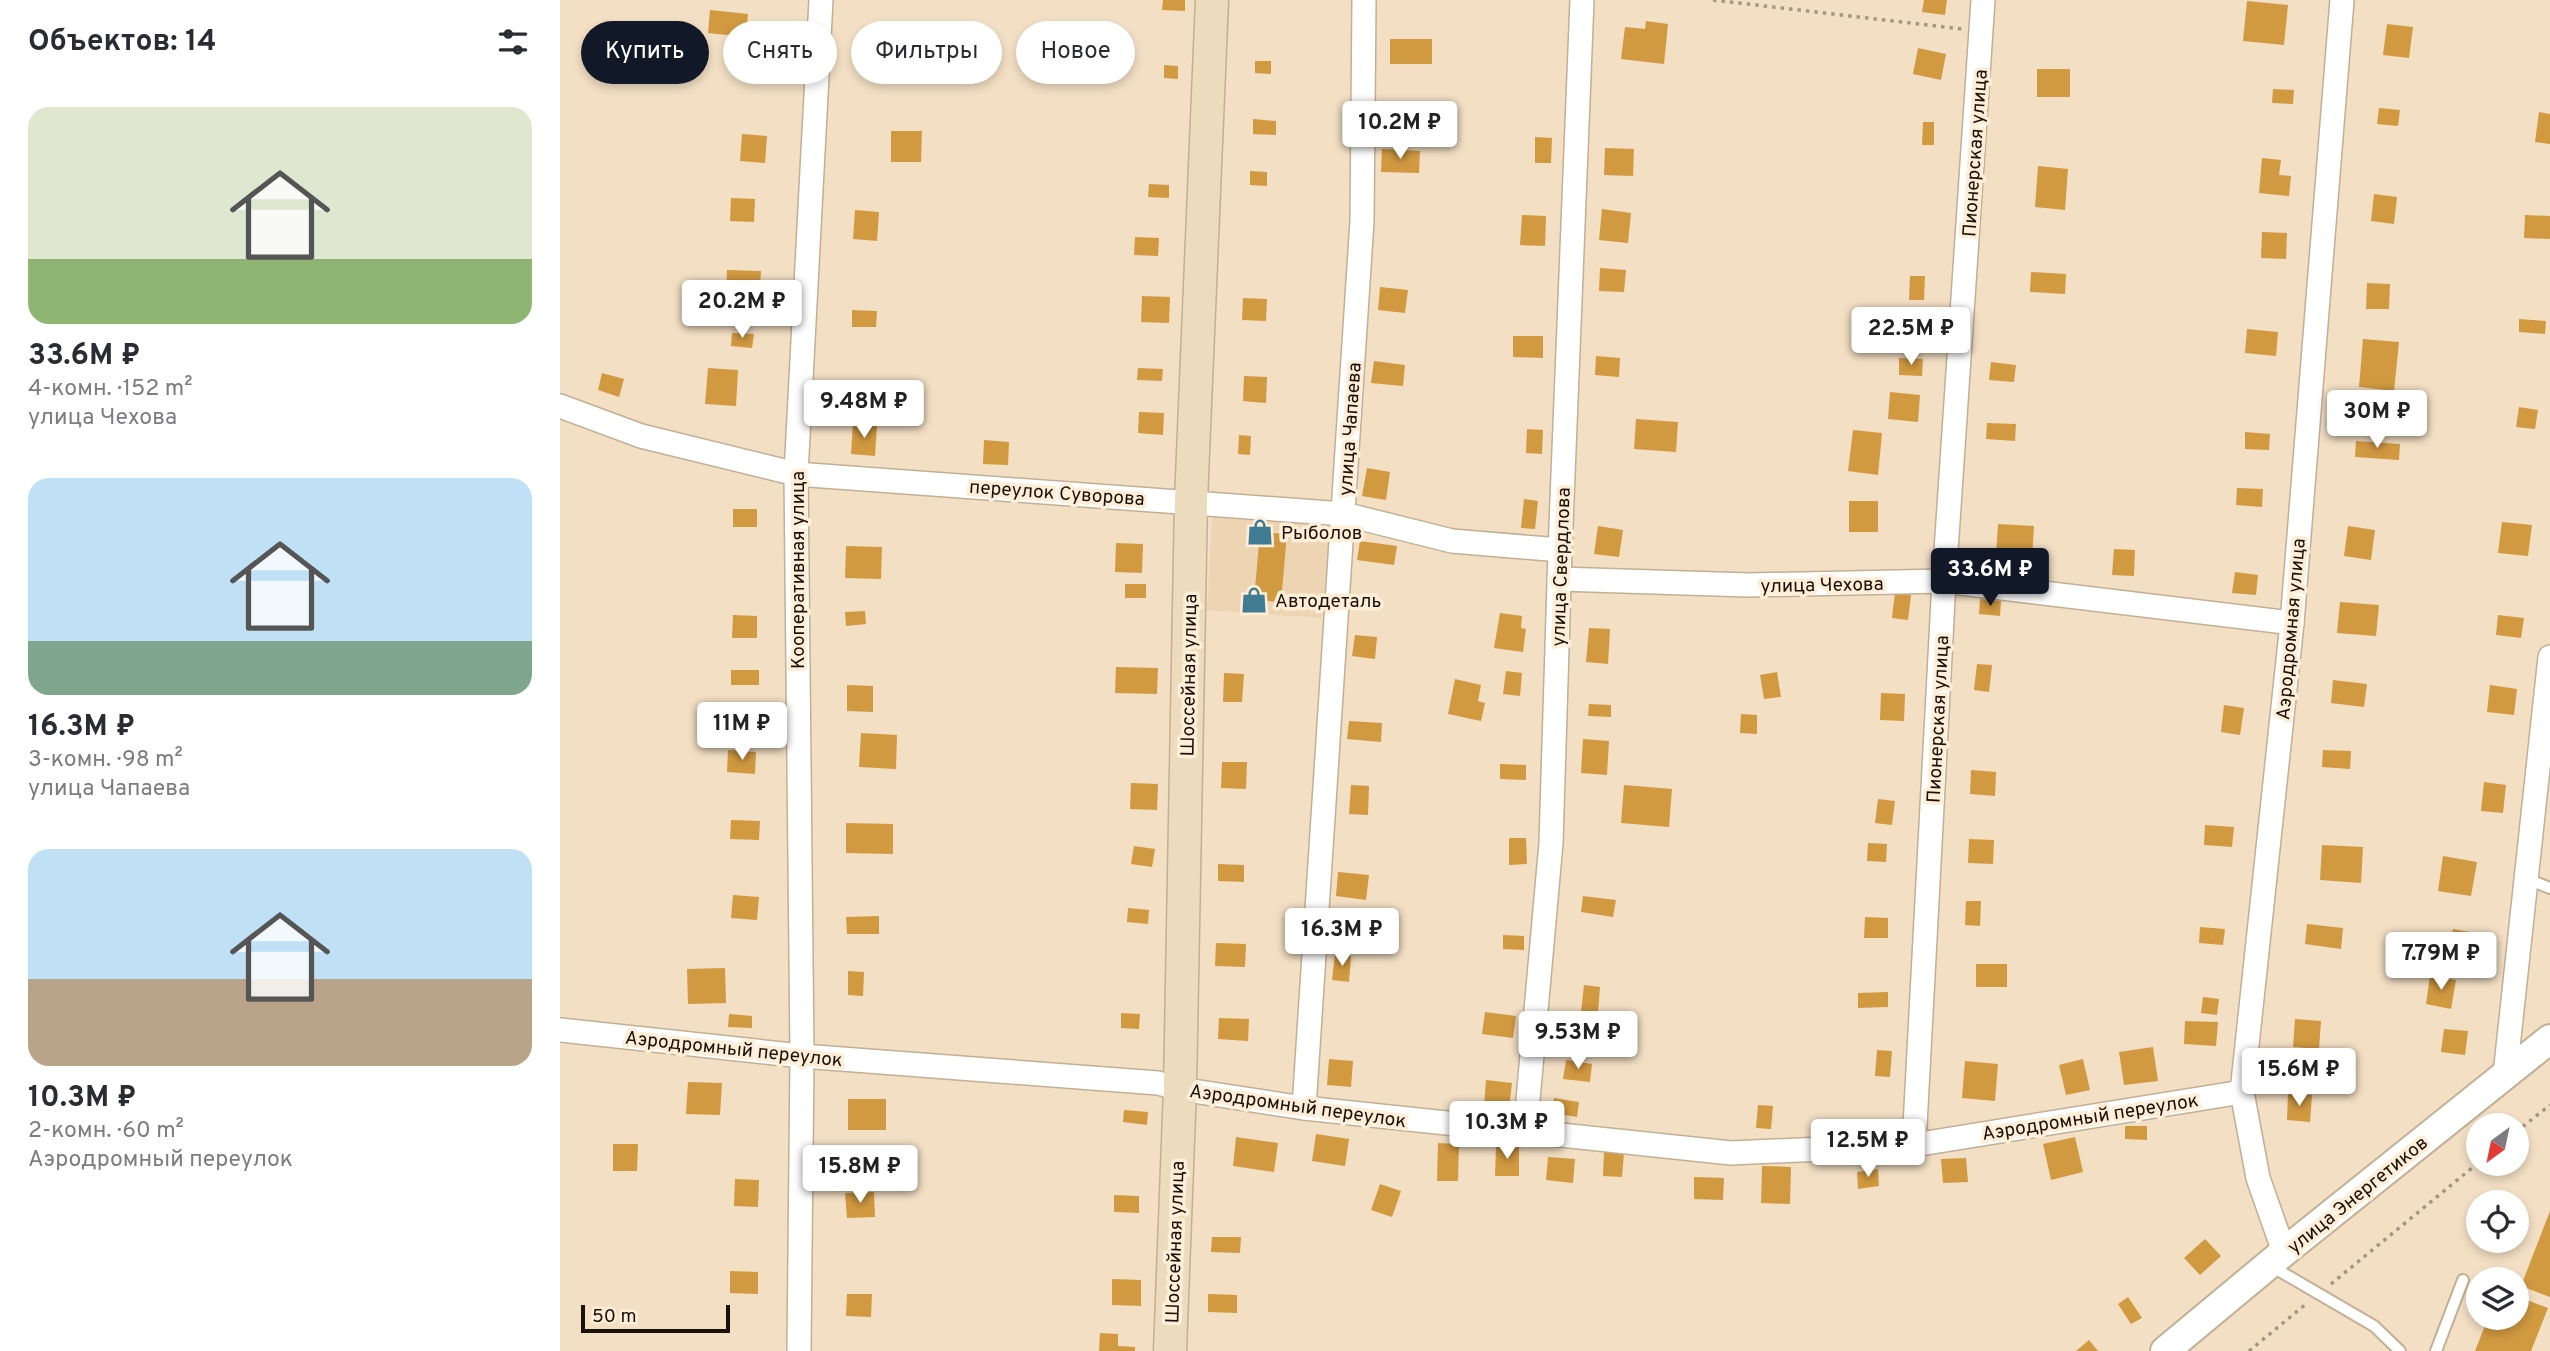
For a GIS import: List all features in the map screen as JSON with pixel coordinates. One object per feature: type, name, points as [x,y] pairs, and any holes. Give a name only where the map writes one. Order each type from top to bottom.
[{"type":"main road","name":"Шоссейная улица","points":[[1170,1351],[1180,1088],[1191,501],[1212,0]]},
{"type":"street","name":"Кооперативная улица","points":[[799,1351],[802,1056],[796,474],[821,0]]},
{"type":"street","name":"улица Чапаева","points":[[1304,1108],[1362,221],[1364,0]]},
{"type":"street","name":"улица Свердлова","points":[[1525,1133],[1551,843],[1582,0]]},
{"type":"street","name":"Пионерская улица","points":[[1914,1145],[1944,581],[1983,0]]},
{"type":"street","name":"Аэродромная улица","points":[[2277,1259],[2242,1092],[2292,623],[2342,0]]},
{"type":"street","name":"переулок Суворова","points":[[560,406],[641,436],[796,474],[1344,514],[1452,541],[1560,550]]},
{"type":"street","name":"улица Чехова","points":[[1559,579],[1749,585],[1944,581],[2292,623]]},
{"type":"street","points":[[2505,1075],[2549,670]]},
{"type":"street","name":"Аэродромный переулок","points":[[560,1030],[802,1056],[1158,1083],[1304,1108],[1731,1153],[1914,1145],[2242,1092]]},
{"type":"street","name":"улица Энергетиков","points":[[2165,1351],[2550,1038]]},
{"type":"lane","points":[[2526,878],[2550,888]]},
{"type":"lane","points":[[2277,1259],[2318,1294],[2374,1326],[2400,1351]]},
{"type":"lane","points":[[2436,1351],[2463,1280]]},
{"type":"path","points":[[1713,0],[1982,31]]},
{"type":"path","points":[[2529,1122],[2550,1105]]},
{"type":"path","points":[[2249,1351],[2466,1173]]},
{"type":"shaded area","points":[[1212,517],[1331,527],[1322,618],[1207,610]]},
{"type":"building","points":[[1163,0],[1185,0],[1185,11],[1162,10]]},
{"type":"building","points":[[1924,0],[1947,0],[1945,15],[1922,12]]},
{"type":"building","points":[[2247,1],[2288,5],[2284,45],[2243,41]]},
{"type":"building","points":[[710,10],[748,14],[747,21],[723,21],[723,35],[709,33]]},
{"type":"building","points":[[1646,21],[1668,24],[1664,64],[1621,59],[1625,27],[1645,29]]},
{"type":"building","points":[[2387,24],[2413,27],[2409,58],[2383,55]]},
{"type":"building","points":[[1390,39],[1432,39],[1432,64],[1390,64]]},
{"type":"building","points":[[1918,48],[1946,54],[1941,80],[1913,74]]},
{"type":"building","points":[[1255,61],[1271,61],[1271,74],[1255,73]]},
{"type":"building","points":[[1164,65],[1178,66],[1178,79],[1164,78]]},
{"type":"building","points":[[2037,69],[2070,69],[2070,97],[2037,97]]},
{"type":"building","points":[[2273,89],[2294,90],[2293,104],[2272,103]]},
{"type":"building","points":[[2379,108],[2400,110],[2398,126],[2377,124]]},
{"type":"building","points":[[2539,112],[2550,114],[2550,144],[2535,142]]},
{"type":"building","points":[[1253,119],[1276,121],[1276,135],[1253,134]]},
{"type":"building","points":[[1923,122],[1934,122],[1934,145],[1922,145]]},
{"type":"building","points":[[891,131],[922,131],[921,162],[891,162]]},
{"type":"building","points":[[742,134],[767,136],[765,163],[740,161]]},
{"type":"building","points":[[1535,137],[1552,138],[1551,163],[1535,163]]},
{"type":"building","points":[[1605,148],[1634,149],[1633,176],[1604,175]]},
{"type":"building","points":[[1382,149],[1420,151],[1419,173],[1381,172]]},
{"type":"building","points":[[2262,158],[2281,160],[2279,175],[2291,176],[2289,196],[2259,193]]},
{"type":"building","points":[[2038,166],[2068,169],[2065,210],[2035,207]]},
{"type":"building","points":[[1250,171],[1267,172],[1267,186],[1250,185]]},
{"type":"building","points":[[1149,184],[1169,185],[1169,198],[1148,197]]},
{"type":"building","points":[[2374,194],[2397,197],[2394,224],[2371,221]]},
{"type":"building","points":[[731,198],[755,199],[754,222],[730,221]]},
{"type":"building","points":[[1602,209],[1631,213],[1628,243],[1599,240]]},
{"type":"building","points":[[855,210],[879,212],[877,241],[853,239]]},
{"type":"building","points":[[1522,215],[1546,216],[1545,246],[1520,245]]},
{"type":"building","points":[[2525,215],[2550,216],[2550,239],[2524,238]]},
{"type":"building","points":[[2262,232],[2287,233],[2286,259],[2261,258]]},
{"type":"building","points":[[1135,237],[1159,238],[1158,256],[1134,255]]},
{"type":"building","points":[[1600,268],[1626,270],[1624,292],[1599,291]]},
{"type":"building","points":[[727,270],[761,271],[759,301],[726,299]]},
{"type":"building","points":[[2031,272],[2066,274],[2065,294],[2030,292]]},
{"type":"building","points":[[1910,276],[1925,276],[1924,300],[1909,300]]},
{"type":"building","points":[[2367,283],[2390,284],[2389,309],[2366,309]]},
{"type":"building","points":[[1380,287],[1408,290],[1405,313],[1378,310]]},
{"type":"building","points":[[1142,296],[1170,297],[1169,323],[1141,322]]},
{"type":"building","points":[[1243,298],[1267,299],[1266,321],[1242,320]]},
{"type":"building","points":[[852,310],[877,311],[876,327],[852,327]]},
{"type":"building","points":[[2519,319],[2546,321],[2545,334],[2519,332]]},
{"type":"building","points":[[2247,329],[2278,332],[2276,356],[2245,353]]},
{"type":"building","points":[[732,333],[754,334],[752,348],[731,346]]},
{"type":"building","points":[[1513,336],[1543,336],[1543,358],[1513,357]]},
{"type":"building","points":[[2363,339],[2399,342],[2394,391],[2359,387]]},
{"type":"building","points":[[1596,356],[1620,358],[1619,377],[1595,375]]},
{"type":"building","points":[[1899,358],[1923,359],[1922,376],[1899,375]]},
{"type":"building","points":[[1374,361],[1405,365],[1403,386],[1371,383]]},
{"type":"building","points":[[1991,362],[2016,365],[2014,382],[1989,380]]},
{"type":"building","points":[[708,368],[738,370],[736,406],[705,404]]},
{"type":"building","points":[[1138,368],[1163,369],[1162,381],[1137,380]]},
{"type":"building","points":[[602,373],[624,379],[619,397],[598,390]]},
{"type":"building","points":[[1244,376],[1267,377],[1266,403],[1243,401]]},
{"type":"building","points":[[1890,392],[1920,395],[1918,422],[1888,419]]},
{"type":"building","points":[[2519,407],[2538,410],[2535,429],[2516,427]]},
{"type":"building","points":[[1139,412],[1164,413],[1163,435],[1138,433]]},
{"type":"building","points":[[1636,419],[1678,422],[1676,452],[1634,449]]},
{"type":"building","points":[[853,423],[877,425],[875,456],[851,454]]},
{"type":"building","points":[[1987,423],[2016,424],[2015,441],[1986,439]]},
{"type":"building","points":[[1527,429],[1543,430],[1542,454],[1526,453]]},
{"type":"building","points":[[1853,430],[1882,433],[1878,475],[1848,471]]},
{"type":"building","points":[[2245,432],[2270,434],[2269,450],[2245,449]]},
{"type":"building","points":[[1239,435],[1251,436],[1250,455],[1238,454]]},
{"type":"building","points":[[984,440],[1009,442],[1008,465],[983,464]]},
{"type":"building","points":[[2356,441],[2400,444],[2399,460],[2355,457]]},
{"type":"building","points":[[1367,468],[1390,472],[1386,500],[1362,496]]},
{"type":"building","points":[[2237,488],[2263,489],[2262,507],[2236,505]]},
{"type":"building","points":[[1524,499],[1538,501],[1535,529],[1521,528]]},
{"type":"building","points":[[1849,501],[1878,501],[1878,532],[1849,532]]},
{"type":"building","points":[[733,509],[757,509],[757,527],[733,527]]},
{"type":"building","points":[[2502,522],[2532,525],[2528,556],[2498,553]]},
{"type":"building","points":[[1998,524],[2034,526],[2032,558],[1996,556]]},
{"type":"building","points":[[1598,526],[1623,530],[1619,557],[1594,554]]},
{"type":"building","points":[[2348,526],[2375,530],[2371,560],[2344,556]]},
{"type":"building","points":[[1260,532],[1287,534],[1281,602],[1254,600]]},
{"type":"building","points":[[1360,541],[1397,546],[1394,565],[1357,560]]},
{"type":"building","points":[[1116,543],[1143,544],[1142,573],[1115,572]]},
{"type":"building","points":[[846,546],[882,547],[881,579],[845,578]]},
{"type":"building","points":[[2114,549],[2135,550],[2134,576],[2112,575]]},
{"type":"building","points":[[2235,572],[2258,575],[2256,595],[2232,593]]},
{"type":"building","points":[[1125,584],[1146,584],[1146,598],[1125,598]]},
{"type":"building","points":[[1895,592],[1911,595],[1908,620],[1892,618]]},
{"type":"building","points":[[1980,599],[2001,601],[2000,616],[1979,614]]},
{"type":"building","points":[[2340,602],[2379,605],[2376,636],[2337,633]]},
{"type":"building","points":[[865,611],[866,624],[846,626],[845,612]]},
{"type":"building","points":[[1500,613],[1522,616],[1521,628],[1526,629],[1523,652],[1494,648]]},
{"type":"building","points":[[733,615],[757,616],[757,638],[732,638]]},
{"type":"building","points":[[2498,615],[2524,618],[2521,638],[2496,635]]},
{"type":"building","points":[[1589,628],[1610,629],[1608,664],[1586,662]]},
{"type":"building","points":[[1355,635],[1377,637],[1375,659],[1352,656]]},
{"type":"building","points":[[1977,664],[1992,665],[1989,692],[1974,690]]},
{"type":"building","points":[[1116,667],[1158,668],[1157,694],[1115,693]]},
{"type":"building","points":[[731,670],[759,670],[759,685],[731,685]]},
{"type":"building","points":[[1506,671],[1522,673],[1520,696],[1503,694]]},
{"type":"building","points":[[1777,672],[1781,697],[1764,699],[1760,675]]},
{"type":"building","points":[[1224,673],[1244,674],[1242,702],[1223,702]]},
{"type":"building","points":[[1455,679],[1481,685],[1478,701],[1485,703],[1481,721],[1448,714]]},
{"type":"building","points":[[2333,680],[2367,684],[2364,707],[2331,703]]},
{"type":"building","points":[[847,685],[873,686],[873,712],[847,711]]},
{"type":"building","points":[[2490,685],[2517,689],[2514,715],[2487,712]]},
{"type":"building","points":[[1881,693],[1905,694],[1904,721],[1880,720]]},
{"type":"building","points":[[1589,704],[1611,705],[1611,717],[1588,716]]},
{"type":"building","points":[[2224,705],[2244,708],[2240,735],[2221,732]]},
{"type":"building","points":[[1741,714],[1757,715],[1757,734],[1740,733]]},
{"type":"building","points":[[1349,721],[1382,723],[1381,742],[1347,739]]},
{"type":"building","points":[[861,733],[897,735],[896,769],[859,767]]},
{"type":"building","points":[[1583,739],[1609,741],[1607,775],[1581,773]]},
{"type":"building","points":[[728,750],[756,752],[755,774],[727,772]]},
{"type":"building","points":[[2323,750],[2351,751],[2350,769],[2322,767]]},
{"type":"building","points":[[1222,762],[1247,762],[1246,789],[1221,788]]},
{"type":"building","points":[[1500,764],[1526,765],[1526,780],[1500,779]]},
{"type":"building","points":[[1971,770],[1996,772],[1995,796],[1970,794]]},
{"type":"building","points":[[2484,782],[2506,785],[2503,813],[2481,811]]},
{"type":"building","points":[[1131,783],[1158,784],[1157,810],[1130,809]]},
{"type":"building","points":[[1351,785],[1369,786],[1368,815],[1349,814]]},
{"type":"building","points":[[1624,785],[1672,789],[1669,827],[1621,823]]},
{"type":"building","points":[[1878,799],[1895,801],[1892,825],[1875,823]]},
{"type":"building","points":[[731,820],[760,821],[759,840],[730,839]]},
{"type":"building","points":[[846,823],[893,824],[893,854],[846,853]]},
{"type":"building","points":[[2205,825],[2234,827],[2232,847],[2204,845]]},
{"type":"building","points":[[1509,838],[1526,838],[1527,864],[1509,865]]},
{"type":"building","points":[[1969,839],[1994,840],[1993,864],[1968,863]]},
{"type":"building","points":[[1868,843],[1887,844],[1886,862],[1867,861]]},
{"type":"building","points":[[2322,845],[2363,847],[2361,883],[2320,880]]},
{"type":"building","points":[[1134,846],[1155,849],[1152,867],[1131,864]]},
{"type":"building","points":[[2443,856],[2477,862],[2471,896],[2438,891]]},
{"type":"building","points":[[1218,864],[1244,865],[1244,882],[1218,881]]},
{"type":"building","points":[[1338,872],[1369,875],[1366,900],[1336,896]]},
{"type":"building","points":[[733,895],[759,897],[757,920],[731,918]]},
{"type":"building","points":[[1583,896],[1616,900],[1613,917],[1581,912]]},
{"type":"building","points":[[1966,901],[1981,901],[1980,926],[1965,925]]},
{"type":"building","points":[[1128,908],[1149,910],[1148,924],[1127,922]]},
{"type":"building","points":[[879,916],[879,934],[847,934],[846,917]]},
{"type":"building","points":[[1865,917],[1888,918],[1888,938],[1864,938]]},
{"type":"building","points":[[2307,924],[2343,928],[2341,949],[2305,944]]},
{"type":"building","points":[[2200,927],[2225,929],[2223,945],[2199,943]]},
{"type":"building","points":[[2453,929],[2486,935],[2482,954],[2449,948]]},
{"type":"building","points":[[1503,935],[1524,936],[1524,950],[1503,949]]},
{"type":"building","points":[[1216,943],[1246,944],[1245,967],[1215,966]]},
{"type":"building","points":[[1335,954],[1351,956],[1349,982],[1332,980]]},
{"type":"building","points":[[1976,964],[2007,964],[2007,987],[1976,987]]},
{"type":"building","points":[[725,968],[726,1003],[688,1004],[687,969]]},
{"type":"building","points":[[848,971],[864,972],[863,996],[848,995]]},
{"type":"building","points":[[2430,976],[2456,980],[2451,1009],[2426,1004]]},
{"type":"building","points":[[1584,985],[1600,987],[1598,1013],[1581,1012]]},
{"type":"building","points":[[1888,992],[1888,1007],[1858,1008],[1858,993]]},
{"type":"building","points":[[2203,997],[2219,999],[2217,1015],[2201,1013]]},
{"type":"building","points":[[1485,1012],[1516,1016],[1513,1038],[1482,1034]]},
{"type":"building","points":[[1121,1013],[1140,1014],[1139,1029],[1121,1028]]},
{"type":"building","points":[[729,1014],[752,1016],[752,1028],[728,1027]]},
{"type":"building","points":[[1219,1018],[1249,1019],[1248,1041],[1218,1039]]},
{"type":"building","points":[[2295,1019],[2321,1021],[2319,1049],[2293,1047]]},
{"type":"building","points":[[2185,1021],[2218,1022],[2216,1046],[2184,1044]]},
{"type":"building","points":[[2444,1029],[2468,1031],[2465,1055],[2441,1052]]},
{"type":"building","points":[[2153,1047],[2158,1081],[2124,1085],[2119,1052]]},
{"type":"building","points":[[1877,1050],[1892,1051],[1890,1077],[1875,1076]]},
{"type":"building","points":[[1329,1059],[1353,1061],[1351,1087],[1327,1085]]},
{"type":"building","points":[[2083,1059],[2090,1090],[2066,1095],[2059,1065]]},
{"type":"building","points":[[1566,1060],[1592,1064],[1590,1082],[1563,1079]]},
{"type":"building","points":[[1965,1061],[1998,1064],[1995,1101],[1962,1098]]},
{"type":"building","points":[[1486,1080],[1512,1083],[1509,1109],[1484,1107]]},
{"type":"building","points":[[688,1082],[722,1083],[720,1115],[686,1114]]},
{"type":"building","points":[[2288,1094],[2312,1095],[2310,1122],[2287,1120]]},
{"type":"building","points":[[1554,1098],[1579,1102],[1577,1117],[1552,1113]]},
{"type":"building","points":[[848,1099],[886,1099],[886,1130],[848,1130]]},
{"type":"building","points":[[1758,1105],[1773,1106],[1771,1129],[1756,1128]]},
{"type":"building","points":[[1124,1110],[1148,1112],[1147,1125],[1123,1122]]},
{"type":"building","points":[[2125,1126],[2147,1126],[2147,1140],[2125,1139]]},
{"type":"building","points":[[1316,1134],[1349,1139],[1345,1166],[1312,1161]]},
{"type":"building","points":[[1236,1137],[1278,1143],[1274,1172],[1233,1166]]},
{"type":"building","points":[[2075,1137],[2083,1172],[2051,1180],[2043,1144]]},
{"type":"building","points":[[1438,1143],[1459,1144],[1458,1181],[1437,1181]]},
{"type":"building","points":[[613,1144],[638,1144],[637,1171],[613,1171]]},
{"type":"building","points":[[1496,1146],[1519,1146],[1519,1176],[1495,1176]]},
{"type":"building","points":[[1604,1152],[1624,1153],[1622,1177],[1603,1176]]},
{"type":"building","points":[[1548,1157],[1575,1159],[1573,1183],[1546,1180]]},
{"type":"building","points":[[1966,1158],[1968,1182],[1943,1183],[1941,1159]]},
{"type":"building","points":[[1762,1166],[1791,1167],[1790,1204],[1761,1203]]},
{"type":"building","points":[[1878,1169],[1879,1186],[1858,1189],[1857,1172]]},
{"type":"building","points":[[1694,1177],[1724,1178],[1723,1200],[1694,1199]]},
{"type":"building","points":[[735,1179],[759,1180],[758,1207],[734,1206]]},
{"type":"building","points":[[1380,1184],[1401,1191],[1392,1217],[1371,1210]]},
{"type":"building","points":[[874,1192],[875,1217],[847,1218],[845,1193]]},
{"type":"building","points":[[1114,1195],[1139,1196],[1139,1213],[1114,1212]]},
{"type":"building","points":[[2550,1211],[2550,1297],[2529,1289],[2528,1267]]},
{"type":"building","points":[[1212,1237],[1241,1237],[1240,1253],[1211,1252]]},
{"type":"building","points":[[2205,1239],[2221,1256],[2200,1275],[2184,1258]]},
{"type":"building","points":[[730,1271],[758,1272],[758,1294],[730,1293]]},
{"type":"building","points":[[1112,1279],[1141,1280],[1141,1306],[1112,1305]]},
{"type":"building","points":[[847,1294],[872,1294],[871,1317],[846,1316]]},
{"type":"building","points":[[1208,1294],[1237,1295],[1237,1313],[1208,1312]]},
{"type":"building","points":[[2128,1297],[2142,1318],[2131,1324],[2118,1304]]},
{"type":"building","points":[[2529,1301],[2548,1308],[2531,1351],[2475,1351],[2483,1330],[2529,1330]]},
{"type":"building","points":[[1100,1333],[1118,1334],[1118,1346],[1135,1347],[1135,1351],[1099,1351]]},
{"type":"building","points":[[2089,1340],[2098,1351],[2076,1351]]},
{"type":"place","name":"Рыболов","points":[[1260,532]]},
{"type":"place","name":"Автодеталь","points":[[1254,600]]}]
